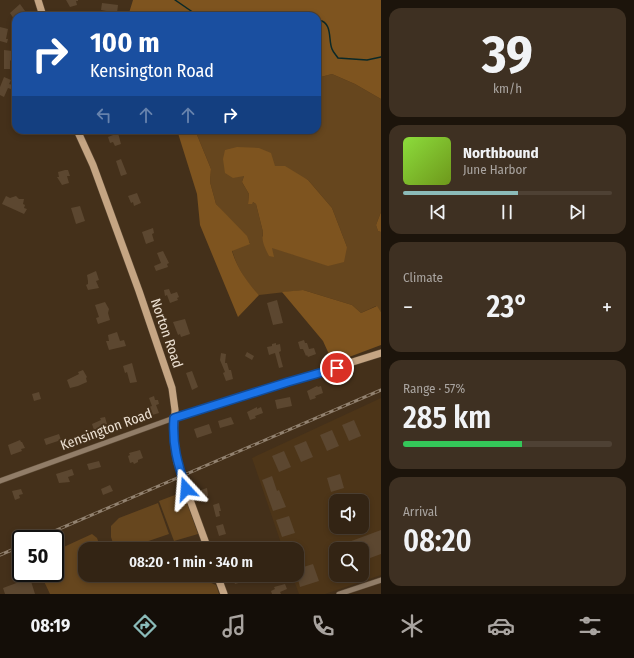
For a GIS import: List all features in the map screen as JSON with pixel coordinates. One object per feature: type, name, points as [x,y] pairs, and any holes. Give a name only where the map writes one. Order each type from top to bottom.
[{"type":"main road","points":[[38,0],[42,12]]},
{"type":"main road","name":"Norton Road","points":[[79,134],[93,165],[172,388],[174,398],[173,440],[177,462],[205,542]]},
{"type":"main road","name":"Kensington Road","points":[[174,418],[381,353]]},
{"type":"main road","points":[[220,582],[224,594]]},
{"type":"street","name":"Kensington Road","points":[[0,482],[174,418]]},
{"type":"street","points":[[339,594],[381,580]]},
{"type":"shaded area","points":[[133,0],[381,0],[381,99],[355,84],[332,74],[321,77],[321,12],[129,12]]},
{"type":"shaded area","points":[[332,74],[355,84],[381,99],[381,212],[376,225],[378,231],[381,232],[381,312],[376,306],[361,313],[352,305],[303,290],[259,295],[242,274],[236,263],[232,250],[250,243],[216,204],[210,182],[211,169],[197,134],[321,134],[321,77]],"holes":[[[275,166],[308,180],[332,208],[347,247],[295,255],[272,247],[262,236],[263,232],[256,204],[253,202],[248,204],[249,194],[242,182],[244,176]]]},
{"type":"shaded area","points":[[178,134],[197,134],[211,169],[210,182],[216,204],[247,236],[250,244],[232,251],[243,274],[259,295],[238,317],[200,225],[197,194]]},
{"type":"shaded area","points":[[237,147],[259,148],[271,153],[275,166],[285,166],[308,180],[332,208],[347,247],[344,262],[328,266],[272,248],[274,257],[269,256],[263,241],[263,232],[256,204],[253,202],[252,204],[248,204],[249,194],[242,182],[244,176],[233,178],[225,173],[223,159],[225,150]]},
{"type":"shaded area","points":[[381,212],[381,232],[378,231],[376,225]]},
{"type":"shaded area","points":[[303,290],[352,305],[361,313],[377,306],[381,312],[381,345],[333,363],[323,341],[282,292]]},
{"type":"shaded area","points":[[381,398],[381,575],[369,579],[369,542],[329,542],[329,582],[360,582],[325,594],[299,594],[295,582],[304,582],[304,542],[281,542],[252,458]]},
{"type":"shaded area","points":[[183,492],[198,534],[174,541],[159,501]]},
{"type":"shaded area","points":[[158,503],[169,534],[146,542],[113,542],[111,526],[119,518]]},
{"type":"shaded area","points":[[92,534],[97,538],[98,542],[78,542],[78,582],[209,582],[216,585],[219,594],[50,594],[44,582],[64,582],[64,547]]},
{"type":"building","points":[[66,0],[78,0],[76,1],[77,5],[70,7]]},
{"type":"building","points":[[102,3],[118,5],[117,12],[101,10]]},
{"type":"building","points":[[20,4],[25,11],[12,12],[12,16],[10,13]]},
{"type":"building","points":[[0,27],[8,29],[6,39],[8,39],[7,43],[0,41]]},
{"type":"building","points":[[4,50],[12,51],[10,69],[4,69]]},
{"type":"building","points":[[4,77],[11,80],[9,84],[12,85],[11,89],[8,88],[4,97],[0,95],[0,87]]},
{"type":"building","points":[[118,134],[121,144],[115,146],[113,142],[110,143],[108,137]]},
{"type":"building","points":[[121,159],[127,174],[121,176],[116,161]]},
{"type":"building","points":[[68,170],[70,176],[67,176],[69,183],[62,185],[57,177],[59,177],[58,172]]},
{"type":"building","points":[[137,193],[141,203],[134,206],[133,202],[131,203],[128,196]]},
{"type":"building","points":[[6,196],[10,198],[16,196],[19,199],[24,199],[24,208],[27,209],[24,214],[2,204]]},
{"type":"building","points":[[80,206],[85,221],[76,224],[71,208]]},
{"type":"building","points":[[153,228],[154,233],[152,234],[154,241],[146,244],[142,232]]},
{"type":"building","points":[[163,251],[169,263],[167,264],[168,267],[156,271],[154,266],[161,263],[157,253]]},
{"type":"building","points":[[96,271],[99,280],[96,281],[99,288],[88,290],[86,285],[88,284],[87,275]]},
{"type":"building","points":[[169,289],[171,294],[177,292],[179,297],[177,298],[178,300],[170,303],[167,295],[165,296],[164,290]]},
{"type":"building","points":[[277,300],[283,323],[273,325],[267,303]]},
{"type":"building","points":[[105,302],[109,309],[108,313],[110,320],[98,324],[96,318],[99,317],[95,305]]},
{"type":"building","points":[[185,319],[190,334],[181,337],[180,334],[178,335],[173,322]]},
{"type":"building","points":[[117,332],[120,341],[124,340],[126,346],[109,350],[106,341],[109,341],[108,335]]},
{"type":"building","points":[[304,340],[309,349],[314,348],[316,354],[308,357],[303,349],[300,349],[298,342]]},
{"type":"building","points":[[276,343],[276,345],[280,344],[281,351],[279,352],[283,367],[279,368],[275,353],[269,355],[267,347]]},
{"type":"building","points":[[247,352],[254,356],[252,360],[245,356]]},
{"type":"building","points":[[221,353],[226,354],[225,363],[227,363],[229,370],[231,370],[233,379],[226,381],[223,373],[225,372],[220,360]]},
{"type":"building","points":[[132,363],[137,382],[130,383],[127,372],[125,373],[123,366]]},
{"type":"building","points":[[83,370],[87,377],[87,382],[70,388],[67,380],[79,374],[78,372]]},
{"type":"building","points":[[192,371],[198,387],[192,390],[186,373]]},
{"type":"building","points":[[317,386],[321,386],[323,393],[310,400],[307,391]]},
{"type":"building","points":[[39,392],[41,399],[34,401],[32,394]]},
{"type":"building","points":[[154,396],[155,400],[158,400],[159,404],[156,405],[159,413],[149,416],[146,408],[152,406],[149,398]]},
{"type":"building","points":[[290,397],[292,406],[277,409],[275,400]]},
{"type":"building","points":[[257,407],[257,409],[261,407],[263,413],[250,420],[247,412]]},
{"type":"building","points":[[105,417],[107,424],[94,430],[92,424],[101,420],[100,418]]},
{"type":"building","points":[[231,417],[234,424],[220,428],[218,421]]},
{"type":"building","points":[[354,420],[361,436],[349,441],[342,425]]},
{"type":"building","points":[[209,424],[212,433],[197,438],[194,429]]},
{"type":"building","points":[[332,430],[339,446],[327,451],[320,435]]},
{"type":"building","points":[[59,434],[61,440],[46,445],[44,439]]},
{"type":"building","points":[[20,440],[25,448],[21,449],[22,451],[11,455],[8,445]]},
{"type":"building","points":[[306,441],[313,457],[301,462],[294,446]]},
{"type":"building","points":[[140,450],[143,458],[134,464],[133,462],[130,463],[128,456],[130,455],[129,453]]},
{"type":"building","points":[[284,451],[291,467],[279,472],[272,456]]},
{"type":"building","points":[[99,461],[101,467],[89,470],[87,464]]},
{"type":"building","points":[[72,469],[74,475],[68,477],[70,482],[59,483],[56,474]]},
{"type":"building","points":[[340,474],[344,488],[331,492],[327,478]]},
{"type":"building","points":[[272,476],[277,491],[279,490],[286,507],[273,511],[262,480]]},
{"type":"building","points":[[110,485],[113,491],[103,495],[101,489]]},
{"type":"building","points":[[207,488],[208,496],[203,497],[201,490]]},
{"type":"building","points":[[21,489],[23,494],[19,495],[20,498],[15,500],[12,491]]},
{"type":"building","points":[[219,503],[221,511],[219,511],[220,516],[216,517],[213,505]]},
{"type":"building","points":[[289,516],[295,533],[282,537],[276,520]]},
{"type":"building","points":[[223,524],[226,534],[219,536],[216,526]]},
{"type":"building","points":[[381,530],[381,554],[369,558],[369,542],[349,542]]},
{"type":"building","points":[[313,564],[319,581],[300,587],[299,582],[304,582],[304,567]]},
{"type":"building","points":[[19,582],[31,582],[35,594],[5,594],[3,588]]},
{"type":"building","points":[[285,584],[287,589],[280,592],[281,594],[272,594],[271,591],[275,589],[274,587]]},
{"type":"waterway","points":[[175,0],[193,12]]},
{"type":"waterway","points":[[321,21],[328,28],[332,49],[338,58],[367,60],[381,57]]},
{"type":"railway","points":[[57,530],[381,390]]},
{"type":"railway","points":[[0,555],[12,550]]},
{"type":"route","points":[[186,489],[174,450],[174,418],[337,368]]}]
